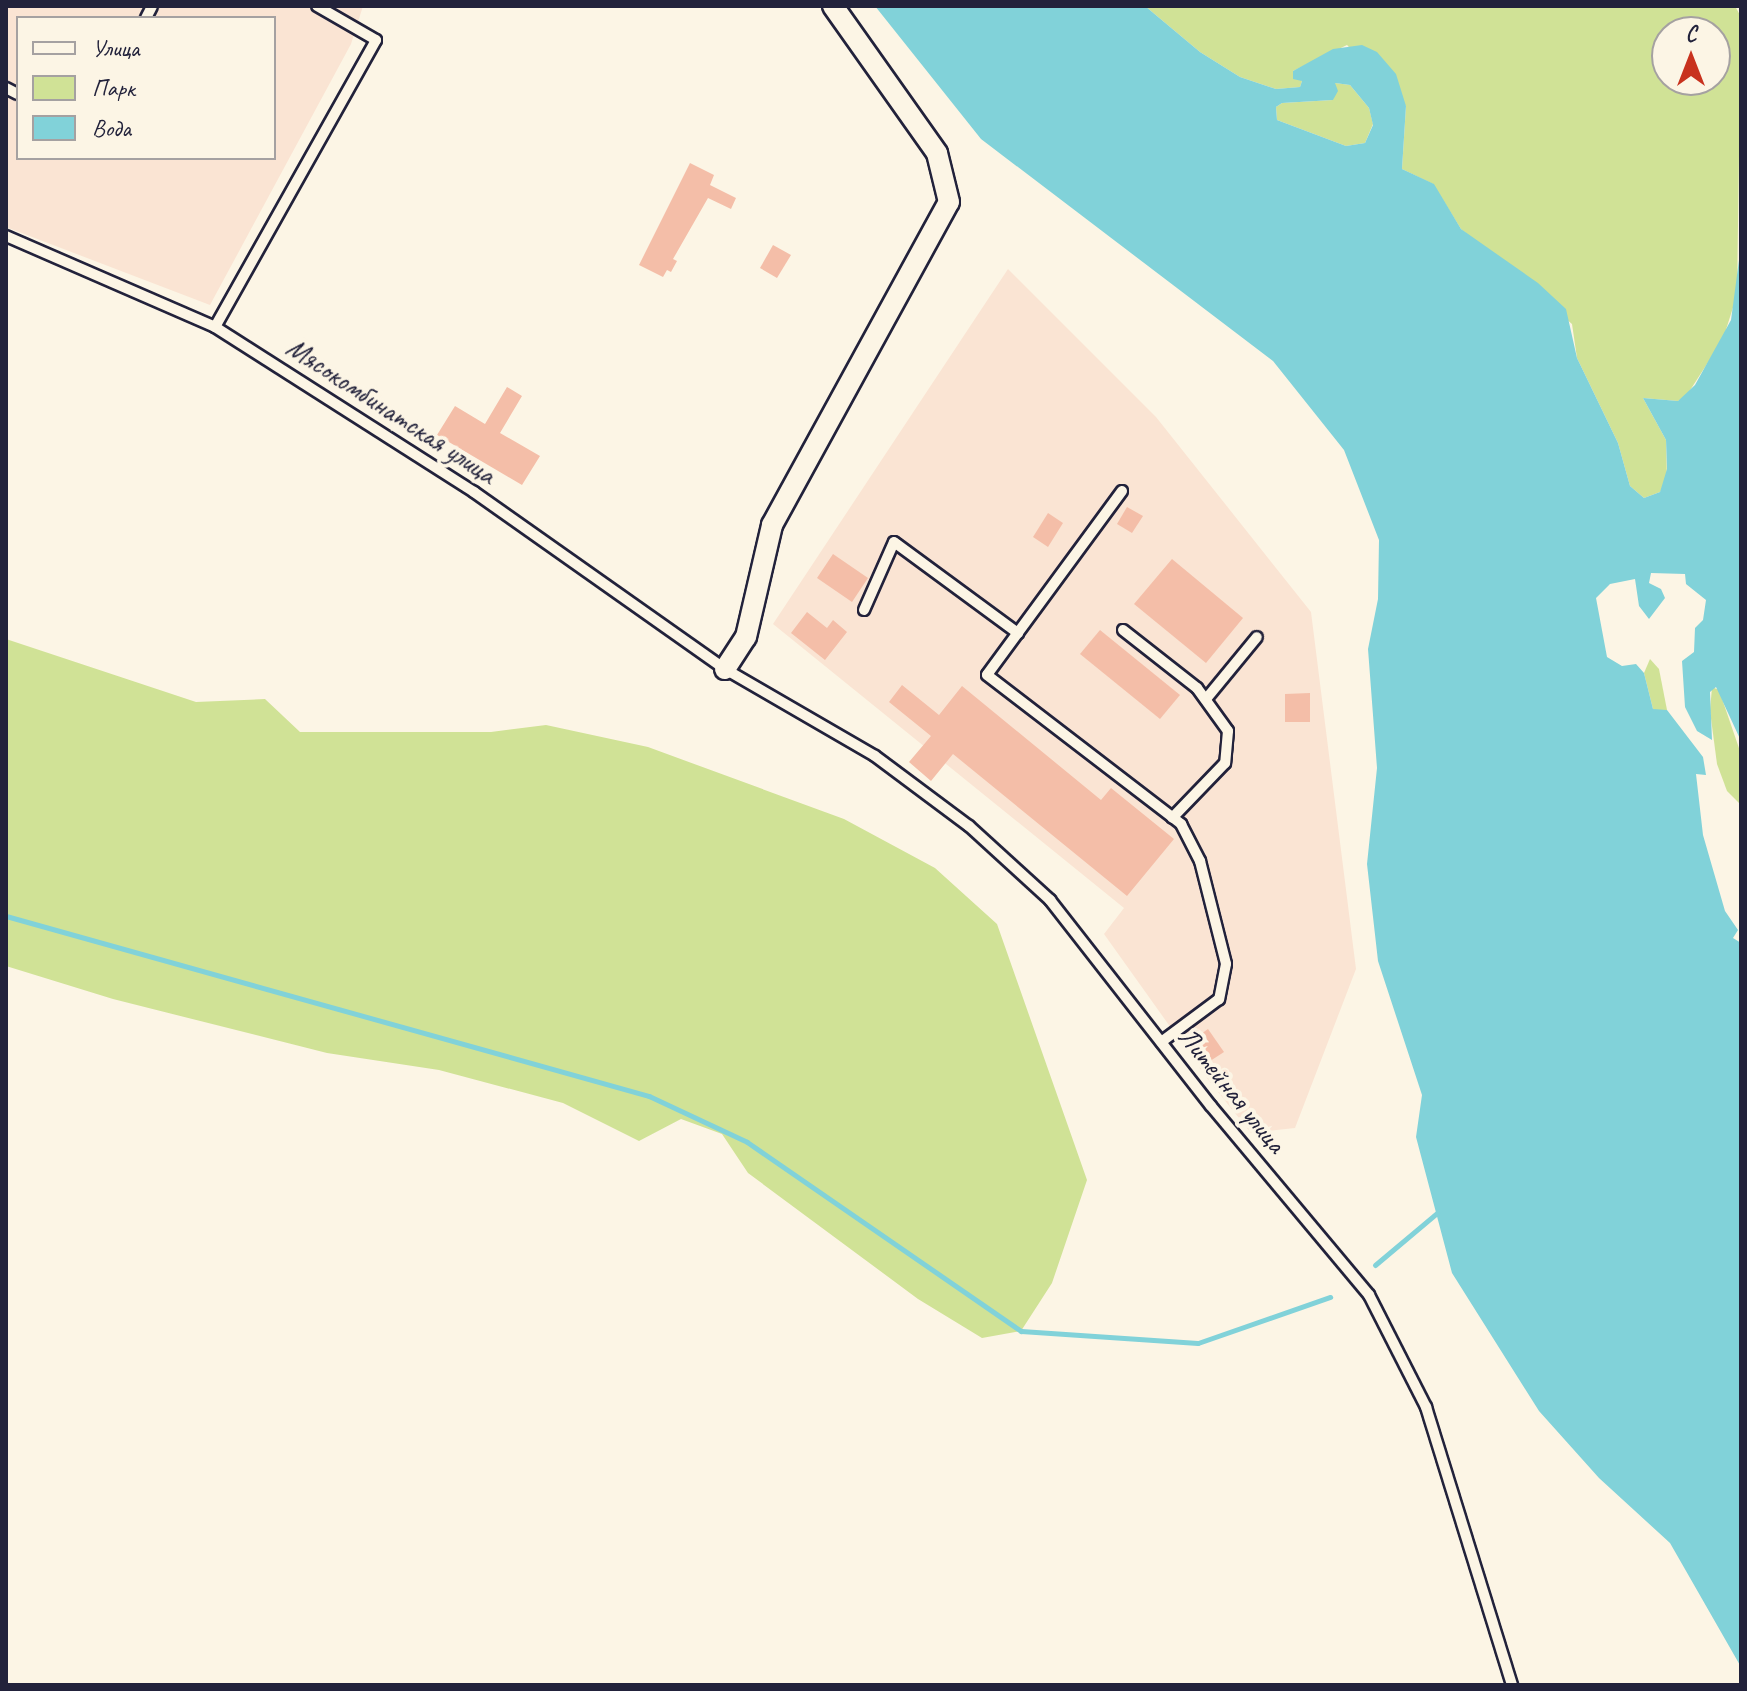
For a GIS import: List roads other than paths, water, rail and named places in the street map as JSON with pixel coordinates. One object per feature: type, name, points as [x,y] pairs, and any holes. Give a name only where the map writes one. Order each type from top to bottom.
[{"type":"street","points":[[725,669],[746,637],[772,525],[949,202],[937,153],[833,6]]},
{"type":"lane","points":[[215,327],[376,40],[317,6]]},
{"type":"lane","name":"Мясокомбинатская улица","points":[[6,236],[215,327],[474,492],[725,669]]},
{"type":"lane","points":[[1122,491],[987,675],[1172,818],[1200,861],[1226,964],[1219,999],[1161,1042]]},
{"type":"lane","points":[[864,610],[894,542],[1018,633]]},
{"type":"lane","points":[[1123,630],[1206,699],[1228,731],[1225,763],[1172,818]]},
{"type":"lane","points":[[1206,699],[1257,637]]},
{"type":"lane","name":"Литейная улица","points":[[725,669],[875,756],[969,826],[1050,900],[1161,1042],[1369,1295],[1426,1407],[1512,1685]]},
{"type":"water","points":[[875,6],[1145,6],[1200,52],[1240,77],[1276,89],[1300,87],[1302,81],[1293,79],[1293,71],[1333,49],[1362,45],[1377,52],[1396,74],[1406,106],[1402,169],[1434,184],[1461,229],[1538,283],[1566,309],[1577,358],[1618,443],[1630,486],[1644,498],[1660,492],[1667,469],[1666,440],[1643,398],[1678,401],[1695,385],[1731,320],[1741,245],[1741,741],[1716,687],[1710,692],[1712,740],[1697,731],[1685,707],[1682,661],[1694,652],[1695,628],[1703,620],[1706,600],[1686,584],[1685,574],[1651,573],[1649,583],[1661,589],[1665,598],[1649,619],[1639,606],[1635,579],[1610,584],[1596,598],[1607,657],[1622,666],[1636,664],[1644,673],[1653,709],[1667,710],[1703,757],[1706,775],[1696,774],[1703,835],[1725,911],[1738,930],[1733,938],[1741,943],[1741,1667],[1670,1543],[1599,1478],[1539,1411],[1452,1273],[1416,1137],[1422,1095],[1378,961],[1367,864],[1377,768],[1368,649],[1378,599],[1379,540],[1344,450],[1273,361],[981,139]],"holes":[[[1335,83],[1350,85],[1369,108],[1373,125],[1365,143],[1346,146],[1277,120],[1276,107],[1282,103],[1333,100],[1338,91]]]},
{"type":"waterway","points":[[6,916],[649,1096],[747,1142],[1021,1331],[1198,1343],[1330,1297]]},
{"type":"waterway","points":[[1375,1265],[1437,1213]]}]
